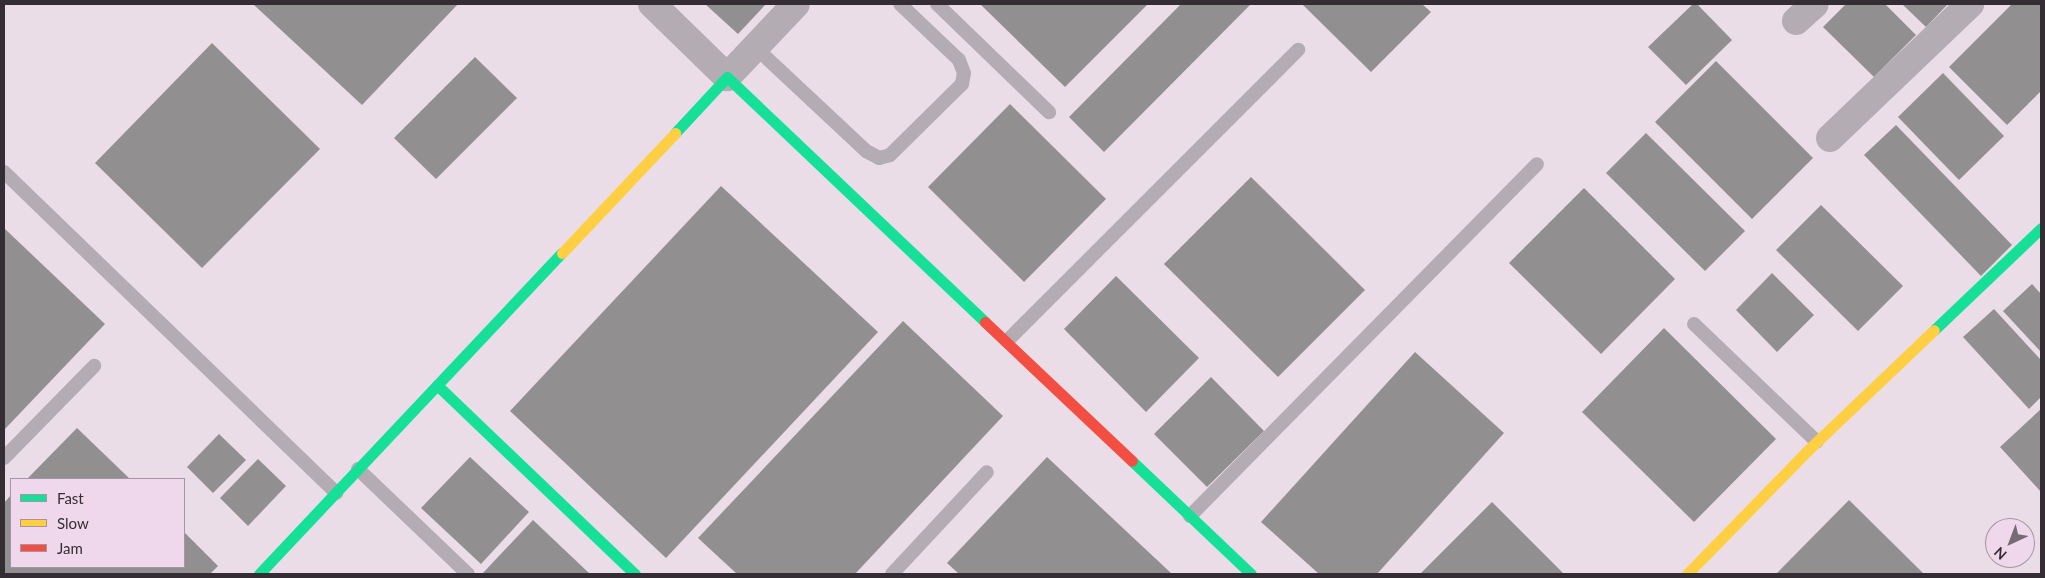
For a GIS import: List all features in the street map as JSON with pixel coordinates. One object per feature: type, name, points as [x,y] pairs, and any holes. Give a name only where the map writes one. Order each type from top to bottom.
[{"type":"street","points":[[652,4],[1251,574]]},
{"type":"street","points":[[259,574],[796,4]]},
{"type":"street","points":[[1830,138],[1970,4]]},
{"type":"street","points":[[1687,574],[1817,442],[2041,228]]},
{"type":"street","points":[[437,385],[635,574]]},
{"type":"lane","points":[[755,47],[866,151],[879,158],[890,155],[962,84],[964,72],[959,60],[900,4]]},
{"type":"lane","points":[[937,4],[1049,112]]},
{"type":"lane","points":[[1006,341],[1298,50]]},
{"type":"lane","points":[[1190,516],[1537,164]]},
{"type":"lane","points":[[4,172],[336,493]]},
{"type":"lane","points":[[1694,324],[1817,442]]},
{"type":"lane","points":[[4,458],[94,366]]},
{"type":"lane","points":[[358,469],[468,574]]},
{"type":"lane","points":[[892,574],[987,472]]},
{"type":"building","points":[[253,4],[458,4],[362,105]]},
{"type":"building","points":[[705,4],[766,4],[738,34]]},
{"type":"building","points":[[980,4],[1148,4],[1065,87]]},
{"type":"building","points":[[1181,4],[1251,4],[1104,152],[1069,117]]},
{"type":"building","points":[[1302,4],[1422,4],[1431,12],[1371,72]]},
{"type":"building","points":[[1693,4],[1697,4],[1732,40],[1686,85],[1648,47]]},
{"type":"building","points":[[1846,4],[1885,4],[1916,35],[1874,77],[1823,27]]},
{"type":"building","points":[[1902,4],[1948,4],[1926,27]]},
{"type":"building","points":[[2012,4],[2041,4],[2041,91],[2007,125],[1949,67]]},
{"type":"building","points":[[212,43],[320,149],[202,268],[95,163]]},
{"type":"building","points":[[475,57],[517,98],[436,179],[394,138]]},
{"type":"building","points":[[1716,61],[1813,158],[1752,219],[1655,122]]},
{"type":"building","points":[[1943,73],[2004,136],[1959,180],[1898,117]]},
{"type":"building","points":[[1010,104],[1106,199],[1024,282],[928,187]]},
{"type":"building","points":[[1896,125],[2012,245],[1981,276],[1864,155]]},
{"type":"building","points":[[1646,133],[1745,231],[1705,271],[1606,173]]},
{"type":"building","points":[[1251,177],[1365,290],[1278,377],[1164,264]]},
{"type":"building","points":[[721,186],[878,332],[666,558],[510,411]]},
{"type":"building","points":[[1584,188],[1675,279],[1601,354],[1509,263]]},
{"type":"building","points":[[1821,205],[1903,286],[1858,331],[1776,250]]},
{"type":"building","points":[[4,228],[105,324],[4,430]]},
{"type":"building","points":[[1772,273],[1814,315],[1777,352],[1736,310]]},
{"type":"building","points":[[1116,276],[1199,358],[1146,412],[1064,329]]},
{"type":"building","points":[[2032,284],[2041,294],[2041,352],[2003,311]]},
{"type":"building","points":[[1994,309],[2041,360],[2041,397],[2029,409],[1963,337]]},
{"type":"building","points":[[903,321],[1003,416],[855,574],[737,574],[698,538]]},
{"type":"building","points":[[1664,328],[1776,439],[1694,522],[1582,412]]},
{"type":"building","points":[[1415,352],[1504,433],[1377,574],[1319,574],[1261,522]]},
{"type":"building","points":[[1211,377],[1264,431],[1207,487],[1154,434]]},
{"type":"building","points":[[2041,409],[2041,492],[2000,447]]},
{"type":"building","points":[[77,428],[129,478],[28,478]]},
{"type":"building","points":[[219,434],[246,460],[213,493],[187,467]]},
{"type":"building","points":[[470,457],[529,512],[481,564],[421,508]]},
{"type":"building","points":[[1047,457],[1172,574],[959,574],[947,563]]},
{"type":"building","points":[[258,459],[286,486],[248,526],[220,498]]},
{"type":"building","points":[[10,496],[10,568],[185,568],[185,533],[218,566],[210,574],[4,574],[4,503]]},
{"type":"building","points":[[1849,500],[1924,574],[1776,574]]},
{"type":"building","points":[[1492,502],[1564,574],[1420,574]]},
{"type":"building","points":[[533,520],[590,574],[482,574]]},
{"type":"traffic: fast","points":[[675,133],[727,77],[985,322]]},
{"type":"traffic: fast","points":[[1934,330],[2041,228]]},
{"type":"traffic: fast","points":[[259,574],[562,253]]},
{"type":"traffic: fast","points":[[437,385],[635,574]]},
{"type":"traffic: fast","points":[[1132,461],[1251,574]]},
{"type":"traffic: slow","points":[[562,253],[675,133]]},
{"type":"traffic: slow","points":[[1687,574],[1807,451],[1934,330]]},
{"type":"traffic: jam","points":[[985,322],[1132,461]]}]
